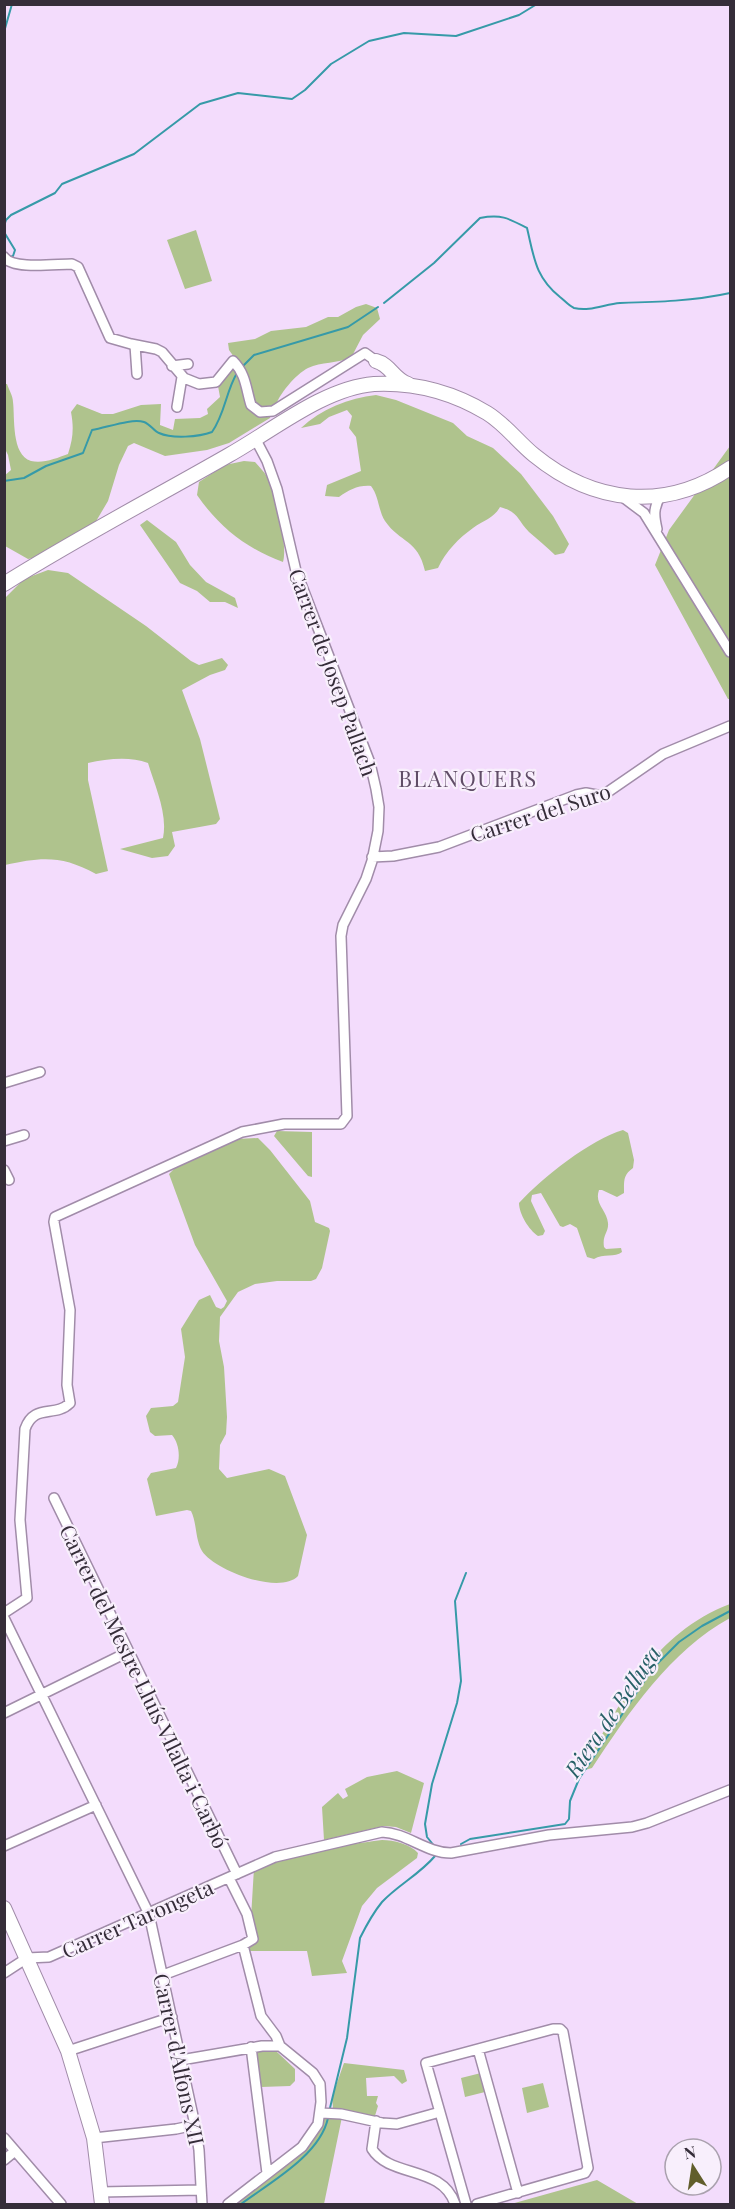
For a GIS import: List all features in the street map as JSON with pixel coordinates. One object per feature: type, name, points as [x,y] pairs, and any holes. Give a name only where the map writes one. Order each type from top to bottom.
[{"type":"street","points":[[6,259],[18,265],[72,264],[78,267],[110,338],[162,352],[172,366],[185,371],[199,384],[216,382],[237,366],[247,385],[251,405],[260,412],[273,411],[365,353],[381,375]]},
{"type":"street","points":[[135,345],[137,374]]},
{"type":"street","points":[[156,349],[168,347]]},
{"type":"street","points":[[345,391],[364,386],[381,375],[388,366],[396,379],[416,386]]},
{"type":"street","points":[[180,401],[185,371]]},
{"type":"street","points":[[4,584],[306,409],[372,377],[381,375],[446,393],[472,405],[494,418],[534,455],[559,472],[596,491],[622,497],[672,494],[730,468]]},
{"type":"street","name":"Carrer de Josep Pallach","points":[[4,1612],[27,1598],[20,1520],[25,1429],[28,1420],[34,1414],[65,1407],[70,1403],[67,1385],[70,1310],[54,1219],[58,1215],[120,1189],[242,1131],[284,1124],[337,1125],[344,1123],[347,1116],[345,1007],[340,964],[340,936],[343,925],[366,879],[378,831],[379,807],[370,763],[296,572],[277,489],[267,461],[256,440]]},
{"type":"street","points":[[658,534],[654,515],[655,504],[661,495]]},
{"type":"street","points":[[622,497],[644,513],[730,652]]},
{"type":"street","name":"Carrer del Suro","points":[[372,857],[410,854],[439,847],[576,795],[586,793],[602,796],[663,754],[711,736],[730,726]]},
{"type":"street","points":[[4,1083],[40,1072]]},
{"type":"street","points":[[4,1141],[24,1135]]},
{"type":"street","points":[[4,1170],[9,1180]]},
{"type":"street","name":"Carrer del Mestre Lluís VIlalta i Carbó","points":[[54,1498],[233,1876],[247,1914],[253,1939],[243,1945]]},
{"type":"street","name":"Carrer d'Alfons XII","points":[[4,1618],[149,1914],[200,2150],[202,2205]]},
{"type":"street","points":[[4,1713],[128,1652]]},
{"type":"street","name":"Carrer Tarongeta","points":[[4,1973],[27,1958],[49,1957],[285,1853],[382,1832],[394,1833],[440,1853],[451,1853],[549,1835],[632,1827],[730,1790]]},
{"type":"street","points":[[4,1846],[96,1805]]},
{"type":"street","points":[[4,1908],[68,2051],[94,2138],[101,2198],[201,2190]]},
{"type":"street","points":[[163,1975],[243,1945],[261,2016],[276,2036],[280,2046],[314,2073],[320,2084],[321,2114],[318,2124],[306,2142],[228,2205]]},
{"type":"street","points":[[68,2051],[172,2017]]},
{"type":"street","points":[[466,2205],[426,2062],[560,2029],[563,2032],[588,2168],[585,2173],[477,2205]]},
{"type":"street","points":[[181,2060],[251,2047],[280,2046]]},
{"type":"street","points":[[251,2047],[267,2173]]},
{"type":"street","points":[[478,2049],[518,2193]]},
{"type":"street","points":[[321,2114],[341,2114],[397,2124],[440,2112]]},
{"type":"street","points":[[376,2121],[372,2149],[374,2153],[397,2166],[426,2176],[446,2187],[455,2205]]},
{"type":"street","points":[[94,2138],[195,2125]]},
{"type":"street","points":[[4,2138],[61,2205]]},
{"type":"street","points":[[4,2160],[15,2151]]},
{"type":"green space","points":[[196,230],[212,281],[185,289],[167,240]]},
{"type":"green space","points":[[366,304],[377,308],[380,319],[363,335],[351,358],[318,365],[303,371],[284,391],[271,411],[270,418],[229,443],[207,450],[165,456],[134,443],[128,446],[119,465],[108,501],[95,523],[38,557],[28,559],[5,546],[4,476],[11,470],[5,449],[5,384],[12,398],[15,435],[20,451],[31,461],[50,460],[68,454],[72,433],[71,412],[77,404],[102,414],[113,414],[141,405],[161,404],[160,425],[173,430],[175,419],[200,418],[208,414],[207,409],[220,397],[218,386],[232,366],[234,357],[229,350],[228,343],[255,339],[271,331],[306,327],[328,317],[338,317]]},
{"type":"green space","points":[[376,395],[396,400],[453,423],[467,436],[493,448],[521,474],[553,516],[569,544],[564,553],[555,555],[529,532],[514,514],[500,507],[492,516],[458,541],[438,568],[425,571],[418,553],[385,521],[371,486],[354,488],[339,497],[325,496],[327,485],[361,471],[356,437],[349,428],[352,416],[347,410],[329,417],[320,424],[301,428],[317,415],[336,406]]},
{"type":"green space","points":[[730,446],[730,699],[728,699],[655,565],[669,530]]},
{"type":"green space","points":[[244,461],[255,462],[266,475],[270,485],[283,532],[283,562],[257,551],[235,536],[224,527],[197,495],[199,482],[225,465]]},
{"type":"green space","points":[[147,520],[176,542],[190,565],[206,582],[235,598],[238,608],[225,602],[210,602],[197,591],[180,583],[140,525]]},
{"type":"green space","points":[[48,570],[68,573],[146,626],[191,661],[199,665],[222,658],[228,665],[225,670],[182,690],[200,739],[220,819],[216,824],[172,832],[175,846],[168,856],[152,858],[120,849],[163,838],[164,819],[148,763],[133,759],[118,759],[88,763],[88,780],[108,871],[96,874],[72,863],[51,859],[5,865],[5,598],[24,579]]},
{"type":"green space","points":[[623,1130],[628,1133],[634,1160],[633,1168],[627,1173],[625,1179],[624,1193],[617,1197],[599,1190],[598,1195],[608,1223],[604,1247],[606,1249],[621,1248],[622,1252],[594,1259],[587,1257],[577,1228],[570,1224],[560,1226],[541,1193],[532,1195],[531,1201],[545,1231],[543,1235],[538,1236],[528,1226],[519,1203],[540,1182],[582,1150]]},
{"type":"green space","points":[[277,1131],[312,1132],[312,1177],[308,1176],[274,1136]]},
{"type":"green space","points":[[258,1138],[310,1201],[315,1222],[329,1228],[330,1231],[322,1268],[316,1279],[255,1284],[238,1292],[220,1317],[219,1341],[224,1367],[227,1417],[226,1434],[220,1445],[219,1469],[227,1478],[269,1469],[285,1476],[307,1535],[298,1576],[289,1581],[277,1583],[263,1582],[233,1573],[209,1559],[200,1546],[191,1511],[156,1516],[147,1479],[151,1473],[176,1468],[178,1464],[178,1451],[172,1435],[155,1436],[150,1432],[146,1416],[151,1408],[173,1406],[178,1402],[185,1357],[181,1329],[199,1300],[210,1295],[216,1307],[221,1309],[227,1301],[195,1245],[169,1174],[177,1166],[236,1139]]},
{"type":"green space","points":[[730,1604],[730,1618],[688,1647],[670,1665],[636,1705],[592,1768],[585,1770],[584,1766],[627,1693],[661,1650],[681,1632]]},
{"type":"green space","points":[[397,1771],[424,1783],[411,1833],[396,1827],[384,1826],[324,1840],[322,1807],[338,1793],[343,1799],[348,1796],[345,1789],[367,1777]]},
{"type":"green space","points":[[382,1840],[411,1847],[418,1853],[417,1858],[377,1888],[362,1906],[342,1961],[347,1973],[312,1976],[307,1951],[249,1951],[254,1868],[301,1853]]},
{"type":"green space","points":[[257,2052],[277,2052],[295,2069],[295,2081],[290,2086],[261,2087]]},
{"type":"green space","points":[[344,2063],[404,2070],[407,2081],[402,2084],[394,2076],[366,2078],[367,2096],[378,2096],[374,2119],[340,2112],[338,2108],[333,2108],[332,2097]]},
{"type":"green space","points":[[481,2073],[485,2092],[465,2097],[461,2078]]},
{"type":"green space","points":[[543,2083],[549,2107],[527,2113],[522,2088]]},
{"type":"green space","points":[[322,2116],[342,2117],[324,2204],[233,2204],[307,2147]]},
{"type":"green space","points":[[597,2180],[638,2204],[511,2204]]},
{"type":"waterway","points":[[4,32],[12,4]]},
{"type":"waterway","points":[[4,226],[11,215],[55,193],[62,184],[134,154],[200,104],[238,93],[292,99],[305,90],[331,64],[369,41],[404,33],[456,36],[519,15],[537,4]]},
{"type":"waterway","points":[[384,303],[434,263],[480,218],[494,216],[509,219],[527,228],[540,274],[545,282],[574,308],[586,309],[620,303],[662,302],[730,293]]},
{"type":"waterway","points":[[4,232],[15,250],[13,256],[8,258]]},
{"type":"waterway","points":[[241,368],[254,355],[348,327],[378,307]]},
{"type":"waterway","points":[[4,481],[24,478],[46,466],[83,453],[92,430],[139,421],[164,435],[178,437],[212,432],[220,418],[237,373]]},
{"type":"waterway","points":[[435,1847],[427,1837],[425,1824],[432,1784],[457,1703],[461,1681],[455,1601],[466,1573]]},
{"type":"waterway","name":"Riera de Belluga","points":[[461,1844],[470,1839],[565,1824],[569,1819],[570,1801],[579,1779],[653,1668],[679,1642],[730,1611]]},
{"type":"waterway","points":[[329,2112],[347,2038],[360,1938],[382,1902],[435,1856]]},
{"type":"waterway","points":[[241,2204],[305,2156],[323,2131],[328,2118]]},
{"type":"district","name":"BLANQUERS","points":[[468,778]]}]
